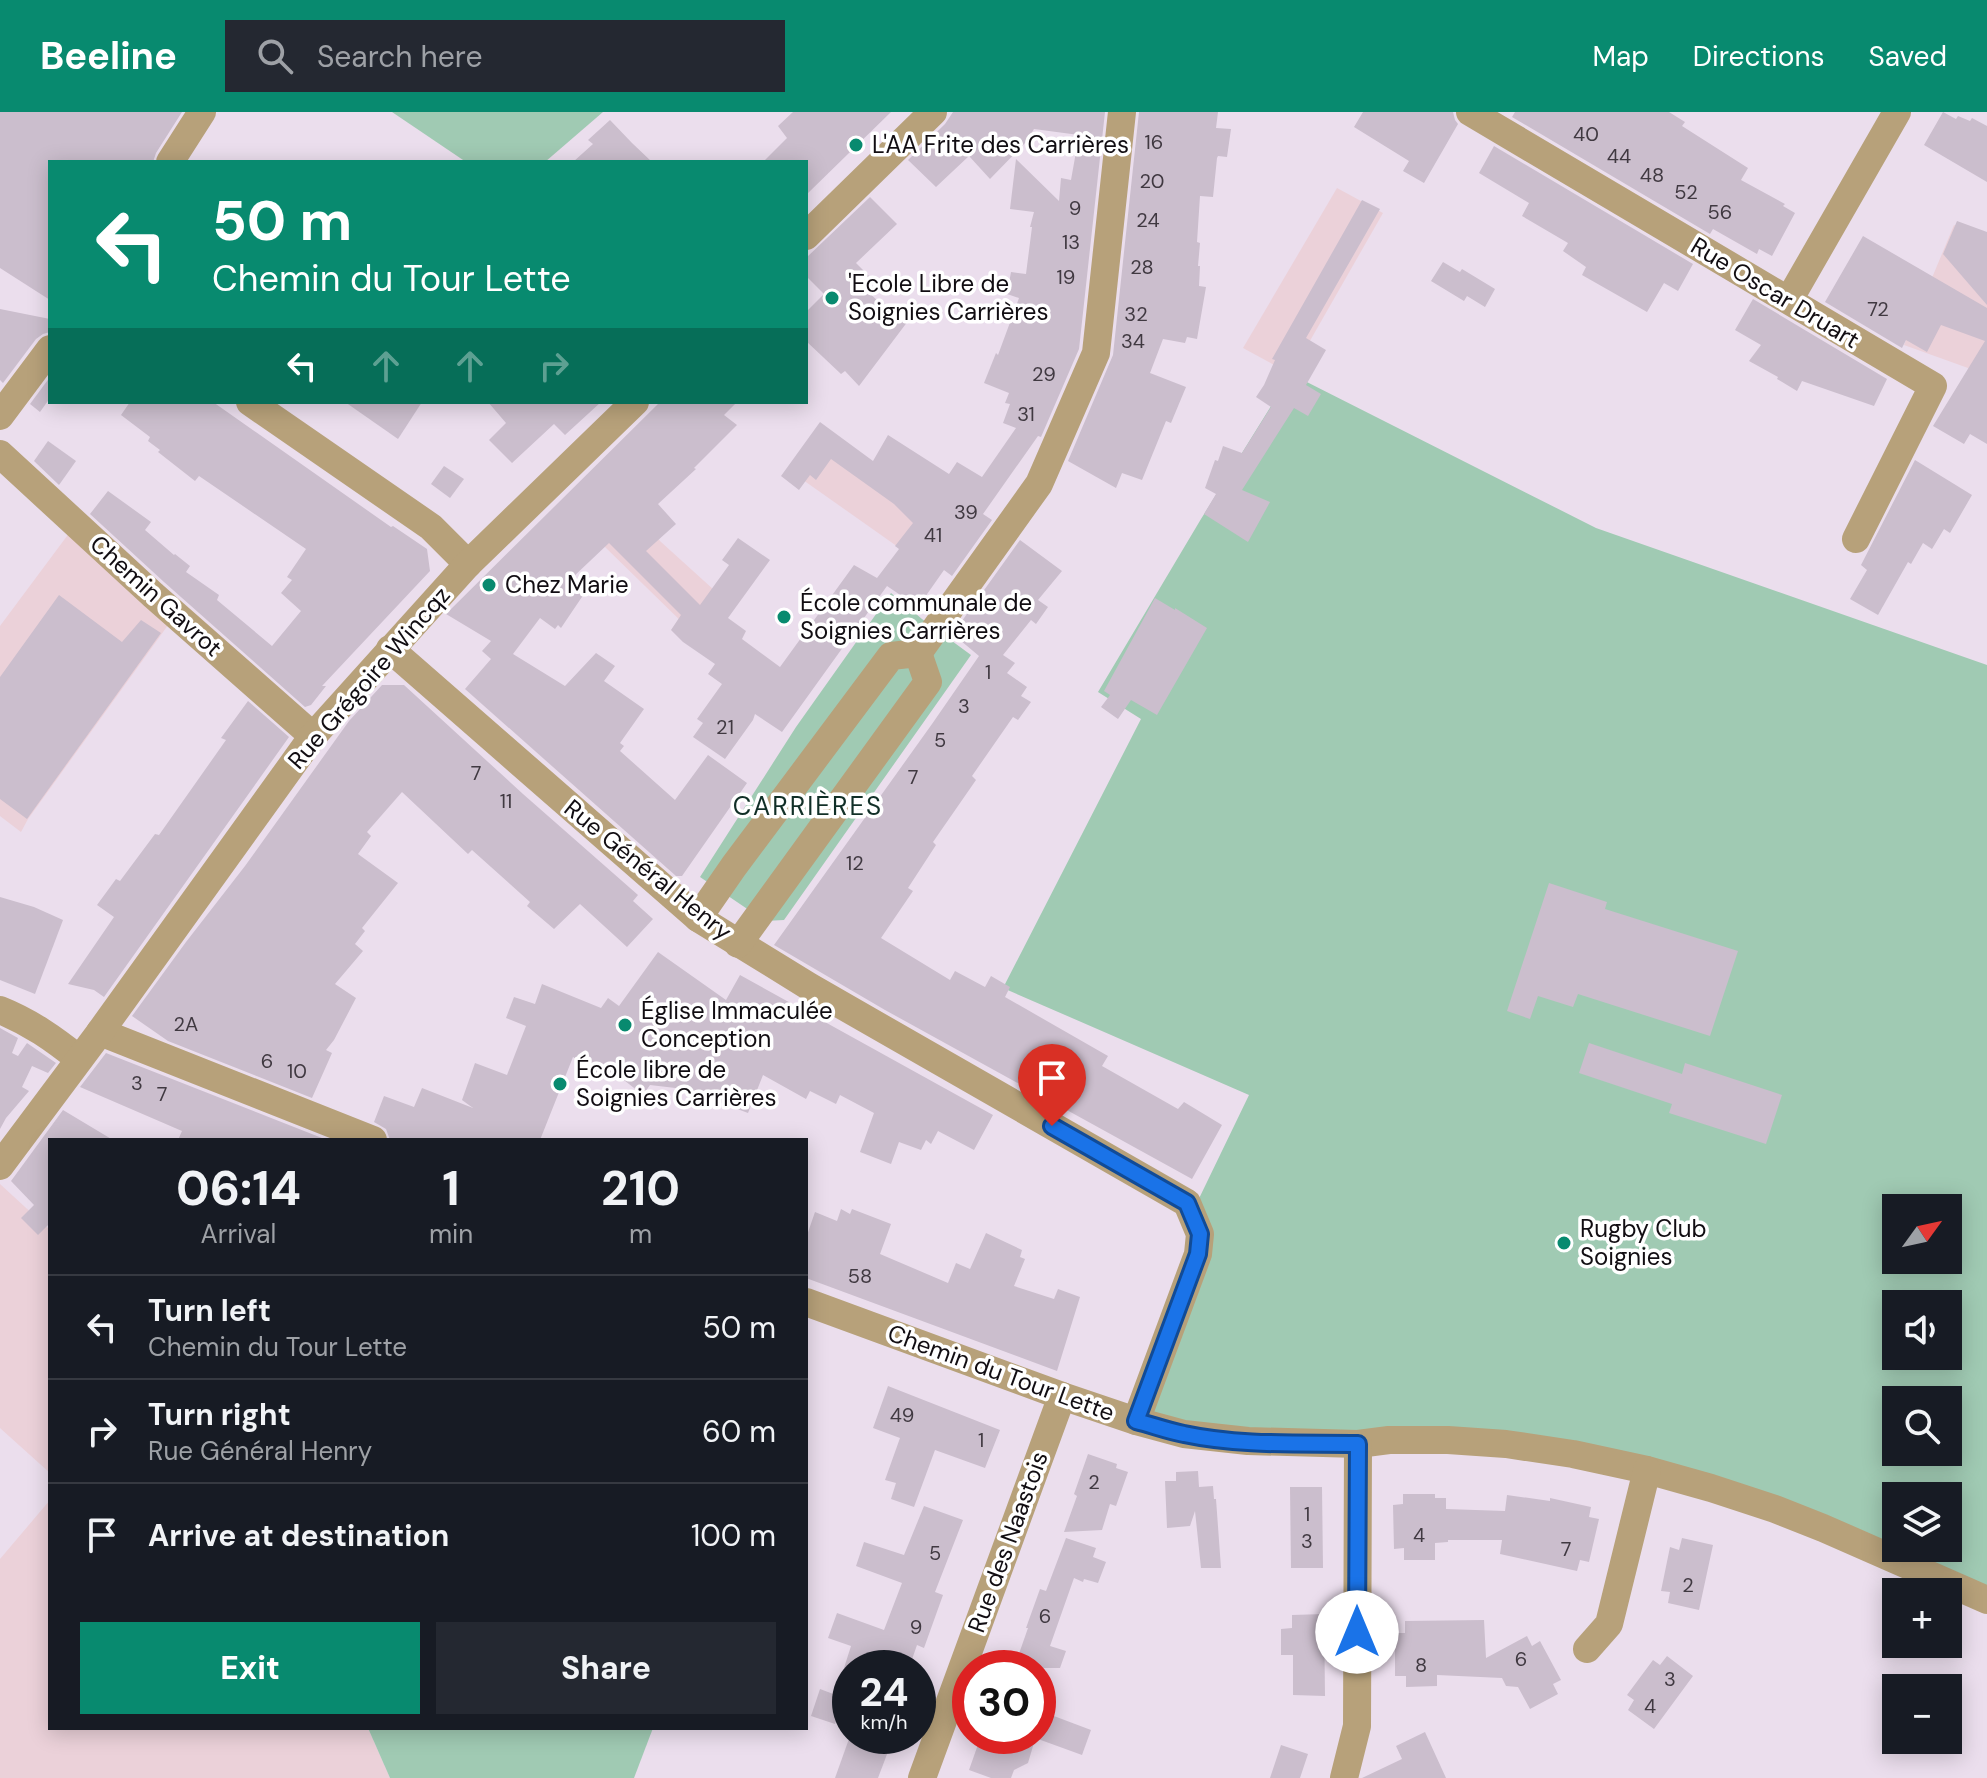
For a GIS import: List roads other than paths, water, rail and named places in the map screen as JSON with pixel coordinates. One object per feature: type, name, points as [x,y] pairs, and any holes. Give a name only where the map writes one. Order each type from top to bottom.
[{"type":"street","points":[[171,160],[202,112]]},
{"type":"street","points":[[808,234],[933,112]]},
{"type":"street","points":[[698,918],[891,656],[918,653],[1039,484],[1096,353],[1122,112]]},
{"type":"street","name":"Rue Oscar Druart","points":[[1470,112],[1933,386],[1856,539]]},
{"type":"street","points":[[1789,300],[1897,112]]},
{"type":"street","points":[[0,416],[48,352]]},
{"type":"street","points":[[253,404],[431,527],[468,564]]},
{"type":"street","name":"Rue Grégoire Wincqz","points":[[0,1166],[313,736],[468,564],[633,404]]},
{"type":"street","name":"Chemin Gavrot","points":[[0,454],[313,736]]},
{"type":"street","name":"Rue Général Henry","points":[[390,649],[698,918],[824,995],[1187,1203],[1200,1234],[1198,1254],[1136,1421]]},
{"type":"street","points":[[738,944],[928,682],[918,653]]},
{"type":"street","points":[[0,1010],[47,1033],[79,1059]]},
{"type":"street","points":[[100,1032],[368,1138]]},
{"type":"street","name":"Chemin du Tour Lette","points":[[808,1303],[1062,1396],[1184,1434],[1248,1441],[1358,1444],[1389,1440],[1448,1440],[1506,1444],[1647,1470],[1775,1509],[1987,1600]]},
{"type":"street","name":"Rue des Naastois","points":[[922,1778],[1062,1396]]},
{"type":"street","points":[[1344,1778],[1357,1726],[1358,1444]]},
{"type":"street","points":[[1587,1649],[1609,1624],[1647,1470]]},
{"type":"place","name":"L'AA Frite des Carrières","points":[[856,145]]},
{"type":"place","name":"'Ecole Libre de Soignies Carrières","points":[[832,298]]},
{"type":"place","name":"Chez Marie","points":[[489,585]]},
{"type":"place","name":"École communale de Soignies Carrières","points":[[784,617]]},
{"type":"place","name":"Église Immaculée Conception","points":[[625,1025]]},
{"type":"place","name":"École libre de Soignies Carrières","points":[[560,1084]]},
{"type":"place","name":"Rugby Club Soignies","points":[[1564,1243]]},
{"type":"district","name":"CARRIÈRES","points":[[808,806]]}]
